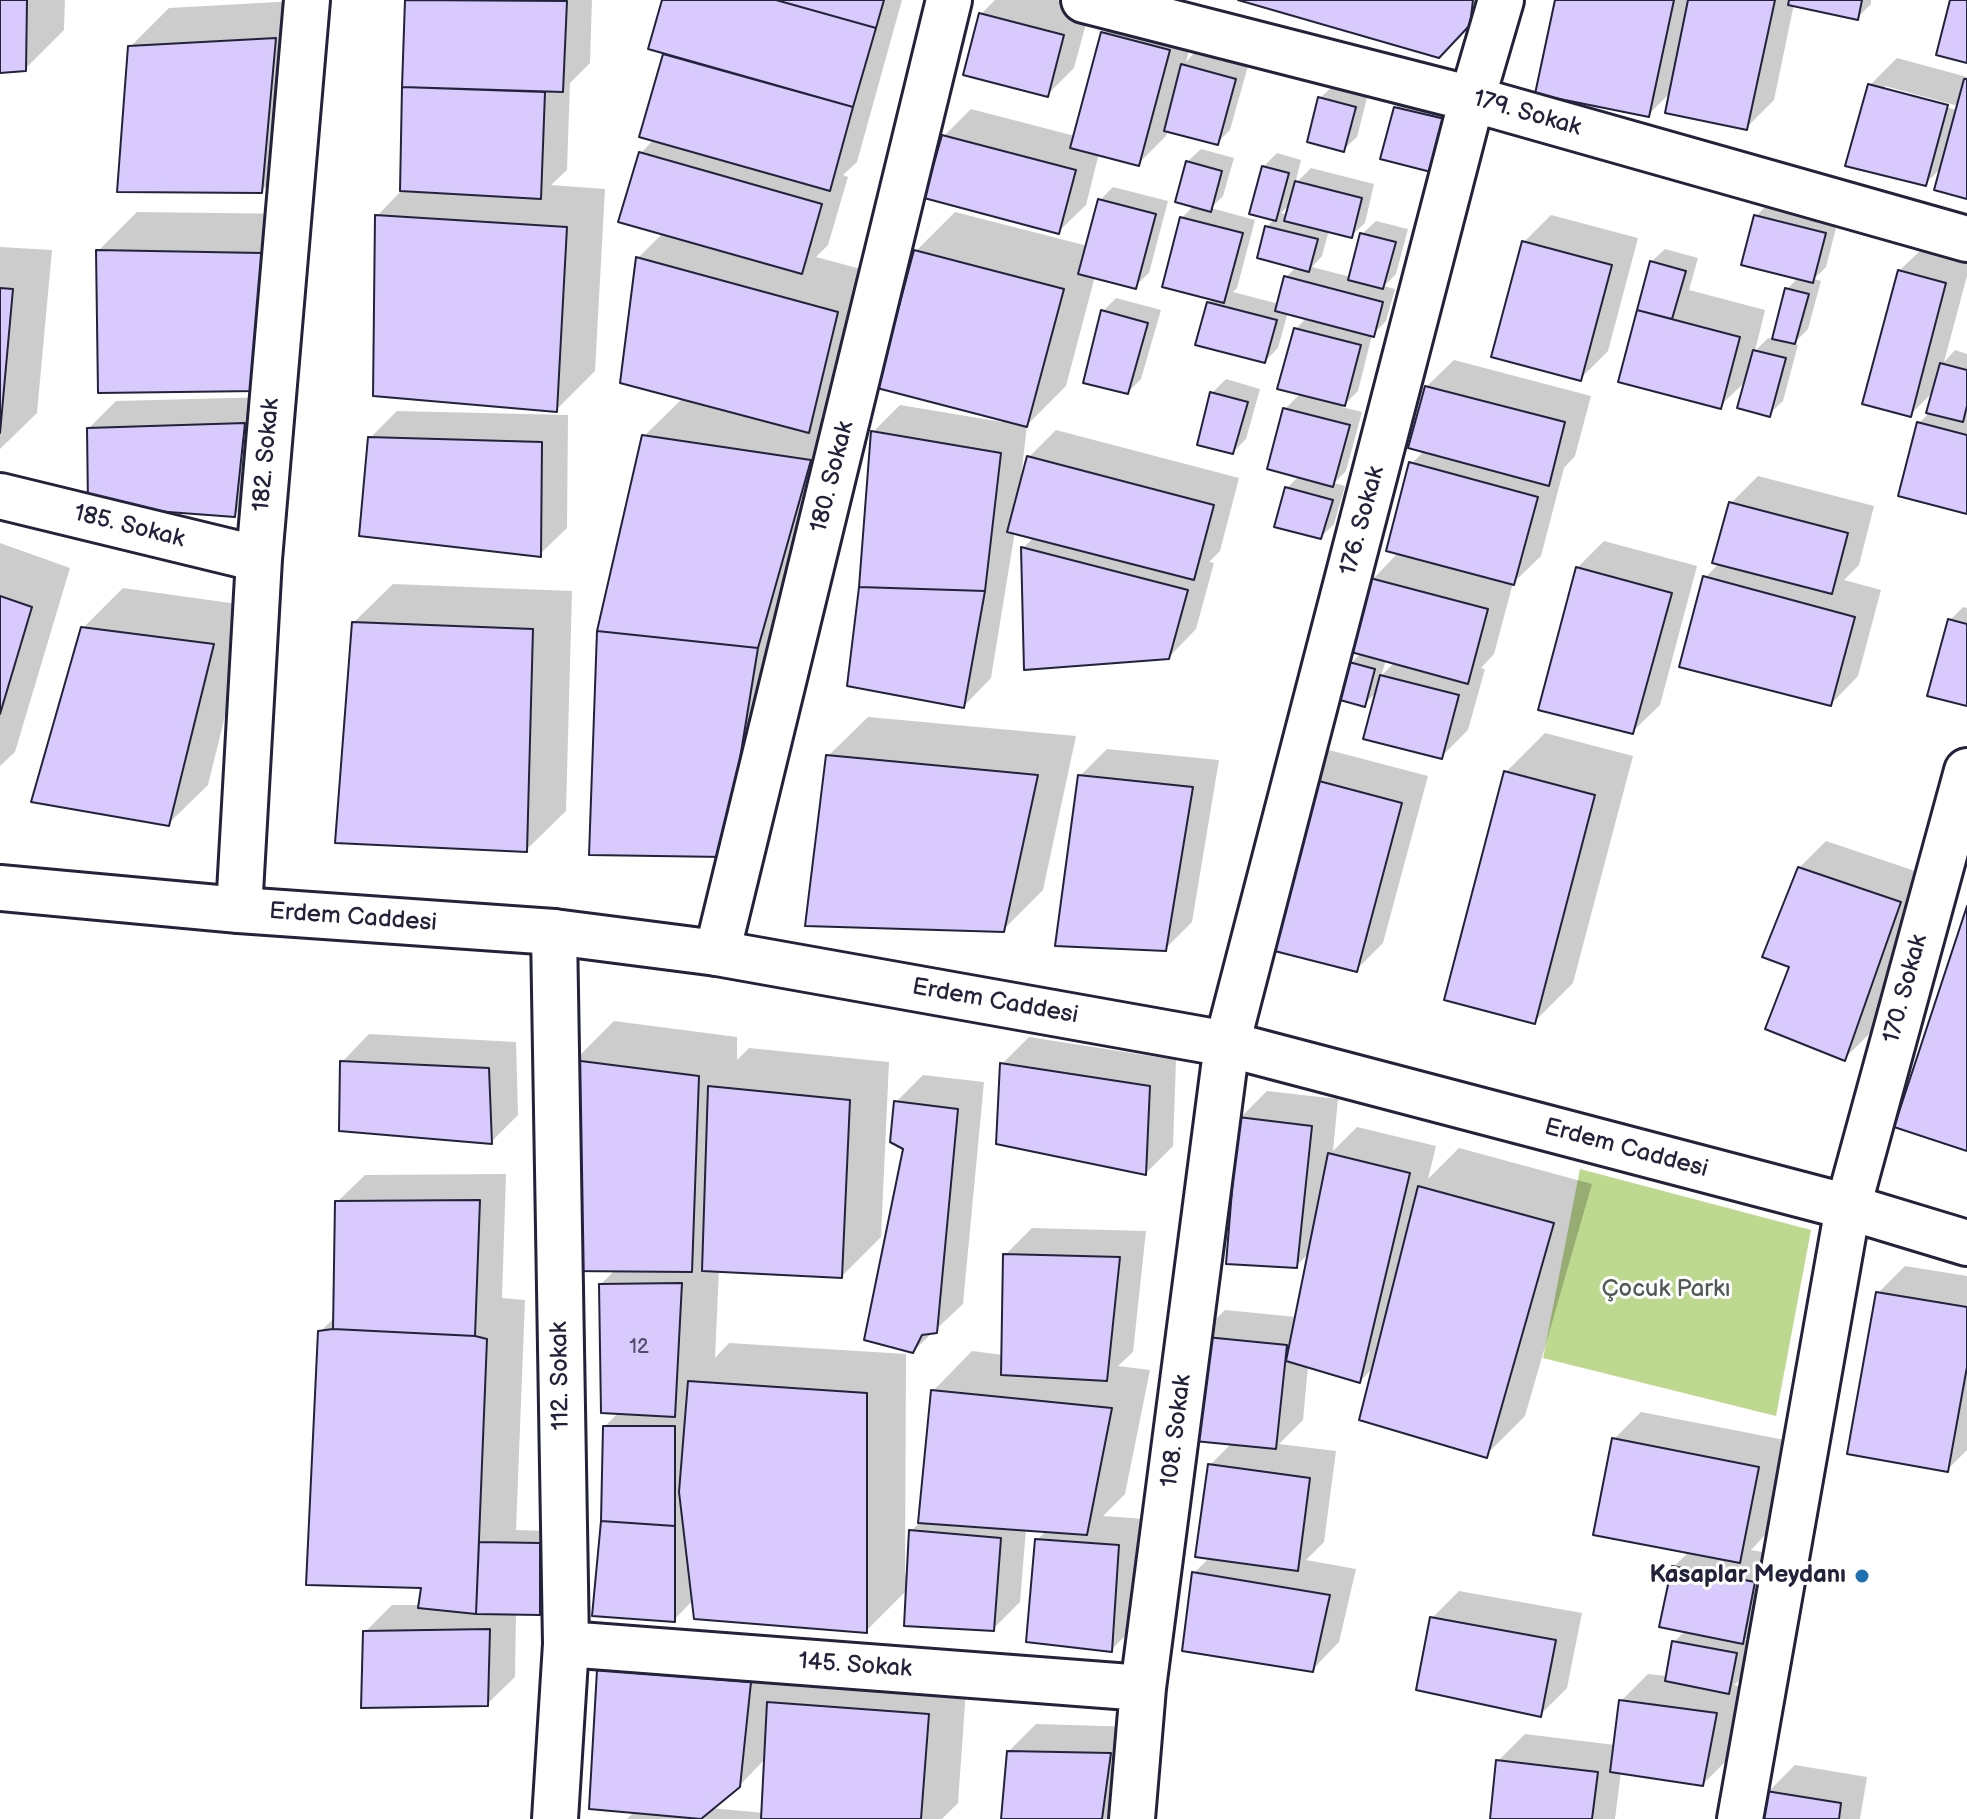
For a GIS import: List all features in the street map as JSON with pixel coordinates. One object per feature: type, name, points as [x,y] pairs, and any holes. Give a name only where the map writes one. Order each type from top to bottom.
[{"type":"street","name":"182. Sokak","points":[[239,910],[259,559],[307,0]]},
{"type":"street","name":"180. Sokak","points":[[717,953],[949,0]]},
{"type":"street","name":"179. Sokak","points":[[1084,0],[1472,99],[1967,239]]},
{"type":"street","name":"176. Sokak","points":[[1227,1044],[1472,99],[1501,0]]},
{"type":"street","name":"185. Sokak","points":[[0,496],[259,559]]},
{"type":"street","name":"170. Sokak","points":[[1740,1819],[1848,1207],[1967,771]]},
{"type":"street","name":"Erdem Caddesi","points":[[0,888],[239,910],[554,932],[717,953],[1227,1044],[1848,1207],[1967,1243]]},
{"type":"street","name":"112. Sokak","points":[[554,932],[566,1644],[555,1819]]},
{"type":"street","name":"108. Sokak","points":[[1132,1819],[1143,1688],[1227,1044]]},
{"type":"street","name":"145. Sokak","points":[[566,1644],[1143,1688]]},
{"type":"green space","name":"Çocuk Parkı","points":[[1580,1169],[1811,1230],[1776,1416],[1543,1358]]},
{"type":"building","points":[[0,0],[27,0],[26,71],[0,73]]},
{"type":"building","points":[[405,0],[567,1],[563,92],[402,87]]},
{"type":"building","points":[[662,0],[776,0],[876,28],[853,107],[648,49]]},
{"type":"building","points":[[776,0],[884,0],[876,28]]},
{"type":"building","points":[[1238,0],[1473,0],[1470,25],[1439,58]]},
{"type":"building","points":[[1555,0],[1674,0],[1649,117],[1535,94]]},
{"type":"building","points":[[1688,0],[1775,0],[1747,130],[1665,113]]},
{"type":"building","points":[[1789,0],[1862,0],[1858,20],[1788,5]]},
{"type":"building","points":[[1950,0],[1967,0],[1967,63],[1936,55]]},
{"type":"building","points":[[979,13],[1064,35],[1048,97],[963,75]]},
{"type":"building","points":[[1101,32],[1170,50],[1139,166],[1070,148]]},
{"type":"building","points":[[276,38],[262,193],[117,192],[128,46]]},
{"type":"building","points":[[663,54],[853,107],[830,191],[639,137]]},
{"type":"building","points":[[1181,64],[1236,79],[1218,145],[1164,131]]},
{"type":"building","points":[[1964,79],[1967,79],[1967,199],[1934,190]]},
{"type":"building","points":[[1868,84],[1948,105],[1926,186],[1845,166]]},
{"type":"building","points":[[402,87],[545,92],[541,199],[400,191]]},
{"type":"building","points":[[1318,97],[1356,107],[1344,152],[1307,142]]},
{"type":"building","points":[[1394,107],[1445,119],[1431,172],[1380,159]]},
{"type":"building","points":[[942,135],[1076,170],[1059,234],[924,198]]},
{"type":"building","points":[[639,152],[822,204],[802,274],[618,222]]},
{"type":"building","points":[[1186,161],[1222,171],[1211,212],[1175,202]]},
{"type":"building","points":[[1262,166],[1289,173],[1276,221],[1249,214]]},
{"type":"building","points":[[1295,181],[1362,198],[1352,238],[1284,221]]},
{"type":"building","points":[[1098,199],[1156,214],[1136,289],[1078,274]]},
{"type":"building","points":[[375,215],[567,227],[557,412],[373,396]]},
{"type":"building","points":[[1754,215],[1826,233],[1813,283],[1741,265]]},
{"type":"building","points":[[1180,217],[1243,233],[1224,303],[1162,287]]},
{"type":"building","points":[[1265,226],[1318,239],[1309,272],[1257,258]]},
{"type":"building","points":[[1360,233],[1396,242],[1383,289],[1348,280]]},
{"type":"building","points":[[1522,241],[1612,265],[1581,381],[1491,357]]},
{"type":"building","points":[[96,250],[262,253],[257,391],[98,393]]},
{"type":"building","points":[[914,250],[1064,289],[1027,427],[877,388]]},
{"type":"building","points":[[636,257],[838,312],[809,433],[620,383]]},
{"type":"building","points":[[1650,261],[1686,271],[1672,319],[1637,310]]},
{"type":"building","points":[[1898,270],[1946,283],[1911,417],[1862,404]]},
{"type":"building","points":[[1284,276],[1383,302],[1374,337],[1275,311]]},
{"type":"building","points":[[0,288],[13,289],[0,433]]},
{"type":"building","points":[[1785,288],[1809,294],[1795,344],[1772,339]]},
{"type":"building","points":[[1207,302],[1277,320],[1265,363],[1195,345]]},
{"type":"building","points":[[1101,310],[1148,323],[1128,394],[1083,383]]},
{"type":"building","points":[[1637,310],[1740,337],[1721,409],[1618,382]]},
{"type":"building","points":[[1294,328],[1361,345],[1345,406],[1277,389]]},
{"type":"building","points":[[1753,350],[1786,358],[1770,417],[1737,408]]},
{"type":"building","points":[[1940,363],[1967,370],[1967,406],[1963,422],[1926,413]]},
{"type":"building","points":[[1425,386],[1565,422],[1549,486],[1408,448]]},
{"type":"building","points":[[1210,392],[1248,402],[1233,454],[1197,445]]},
{"type":"building","points":[[1283,408],[1350,425],[1333,487],[1267,469]]},
{"type":"building","points":[[1917,422],[1967,435],[1967,514],[1898,496]]},
{"type":"building","points":[[245,423],[235,517],[88,506],[87,428]]},
{"type":"building","points":[[871,431],[1001,453],[985,591],[859,587]]},
{"type":"building","points":[[642,435],[811,460],[758,648],[597,631]]},
{"type":"building","points":[[368,437],[542,442],[541,557],[359,536]]},
{"type":"building","points":[[1027,456],[1214,505],[1194,580],[1007,532]]},
{"type":"building","points":[[1409,462],[1538,497],[1514,585],[1386,551]]},
{"type":"building","points":[[1285,487],[1333,500],[1321,539],[1274,527]]},
{"type":"building","points":[[1729,502],[1848,533],[1832,594],[1712,563]]},
{"type":"building","points":[[1021,547],[1188,590],[1169,659],[1024,670]]},
{"type":"building","points":[[1576,567],[1672,593],[1633,734],[1538,710]]},
{"type":"building","points":[[1703,576],[1855,617],[1831,706],[1679,667]]},
{"type":"building","points":[[1370,578],[1488,609],[1468,684],[1351,652]]},
{"type":"building","points":[[859,587],[985,591],[964,708],[847,686]]},
{"type":"building","points":[[0,596],[32,607],[0,714]]},
{"type":"building","points":[[1948,619],[1967,624],[1967,706],[1927,696]]},
{"type":"building","points":[[352,622],[533,629],[527,852],[335,843]]},
{"type":"building","points":[[81,627],[214,644],[169,826],[31,802]]},
{"type":"building","points":[[597,631],[758,648],[724,857],[589,855]]},
{"type":"building","points":[[1349,662],[1375,669],[1365,707],[1340,700]]},
{"type":"building","points":[[1380,675],[1459,695],[1442,759],[1363,739]]},
{"type":"building","points":[[826,755],[1038,775],[1004,932],[805,926]]},
{"type":"building","points":[[1504,771],[1595,795],[1535,1024],[1444,1000]]},
{"type":"building","points":[[1078,775],[1193,787],[1166,951],[1055,946]]},
{"type":"building","points":[[1300,776],[1402,803],[1357,972],[1255,946]]},
{"type":"building","points":[[1798,867],[1901,902],[1845,1061],[1765,1029],[1789,967],[1762,957]]},
{"type":"building","points":[[1967,906],[1967,1151],[1894,1127]]},
{"type":"building","points":[[573,1060],[699,1076],[692,1272],[568,1271]]},
{"type":"building","points":[[340,1061],[489,1068],[492,1144],[339,1131]]},
{"type":"building","points":[[1000,1063],[1150,1086],[1146,1175],[996,1144]]},
{"type":"building","points":[[708,1086],[850,1100],[842,1278],[702,1271]]},
{"type":"building","points":[[894,1101],[958,1109],[937,1333],[922,1335],[913,1353],[864,1340],[903,1149],[890,1142]]},
{"type":"building","points":[[1238,1117],[1312,1126],[1297,1268],[1226,1264]]},
{"type":"building","points":[[1328,1153],[1410,1173],[1360,1383],[1286,1361]]},
{"type":"building","points":[[1418,1186],[1554,1223],[1487,1458],[1359,1420]]},
{"type":"building","points":[[480,1200],[475,1336],[333,1329],[335,1201]]},
{"type":"building","points":[[1003,1254],[1120,1257],[1107,1381],[1001,1375]]},
{"type":"building","points":[[682,1283],[675,1417],[601,1413],[599,1284]]},
{"type":"building","points":[[1876,1292],[1967,1307],[1967,1367],[1948,1472],[1847,1454]]},
{"type":"building","points":[[333,1329],[487,1339],[476,1614],[418,1608],[421,1588],[306,1585],[318,1331]]},
{"type":"building","points":[[1196,1336],[1287,1345],[1276,1449],[1184,1440]]},
{"type":"building","points":[[688,1381],[867,1393],[867,1633],[694,1619],[679,1492]]},
{"type":"building","points":[[931,1390],[1112,1408],[1087,1535],[918,1523]]},
{"type":"building","points":[[603,1426],[675,1426],[675,1526],[601,1521]]},
{"type":"building","points":[[1612,1438],[1759,1467],[1740,1563],[1593,1535]]},
{"type":"building","points":[[1208,1464],[1310,1478],[1298,1571],[1195,1557]]},
{"type":"building","points":[[601,1521],[675,1526],[675,1622],[592,1616]]},
{"type":"building","points":[[909,1530],[1001,1538],[994,1631],[904,1626]]},
{"type":"building","points":[[1035,1539],[1119,1545],[1112,1652],[1026,1642]]},
{"type":"building","points":[[479,1542],[540,1543],[540,1615],[476,1614]]},
{"type":"building","points":[[1672,1566],[1755,1582],[1743,1644],[1659,1627]]},
{"type":"building","points":[[1192,1572],[1330,1595],[1313,1672],[1182,1651]]},
{"type":"building","points":[[1430,1617],[1556,1640],[1541,1717],[1416,1690]]},
{"type":"building","points":[[490,1629],[488,1706],[361,1708],[363,1631]]},
{"type":"building","points":[[1672,1641],[1737,1653],[1729,1694],[1665,1681]]},
{"type":"building","points":[[597,1670],[751,1682],[740,1787],[701,1819],[589,1809]]},
{"type":"building","points":[[1619,1700],[1717,1713],[1703,1786],[1610,1772]]},
{"type":"building","points":[[767,1702],[929,1714],[921,1819],[761,1819]]},
{"type":"building","points":[[1007,1751],[1111,1753],[1102,1819],[1001,1819]]},
{"type":"building","points":[[1496,1760],[1598,1772],[1592,1819],[1490,1819]]},
{"type":"building","points":[[1766,1791],[1841,1803],[1839,1819],[1762,1819]]},
{"type":"place","name":"Kasaplar Meydanı","points":[[1862,1576]]}]
